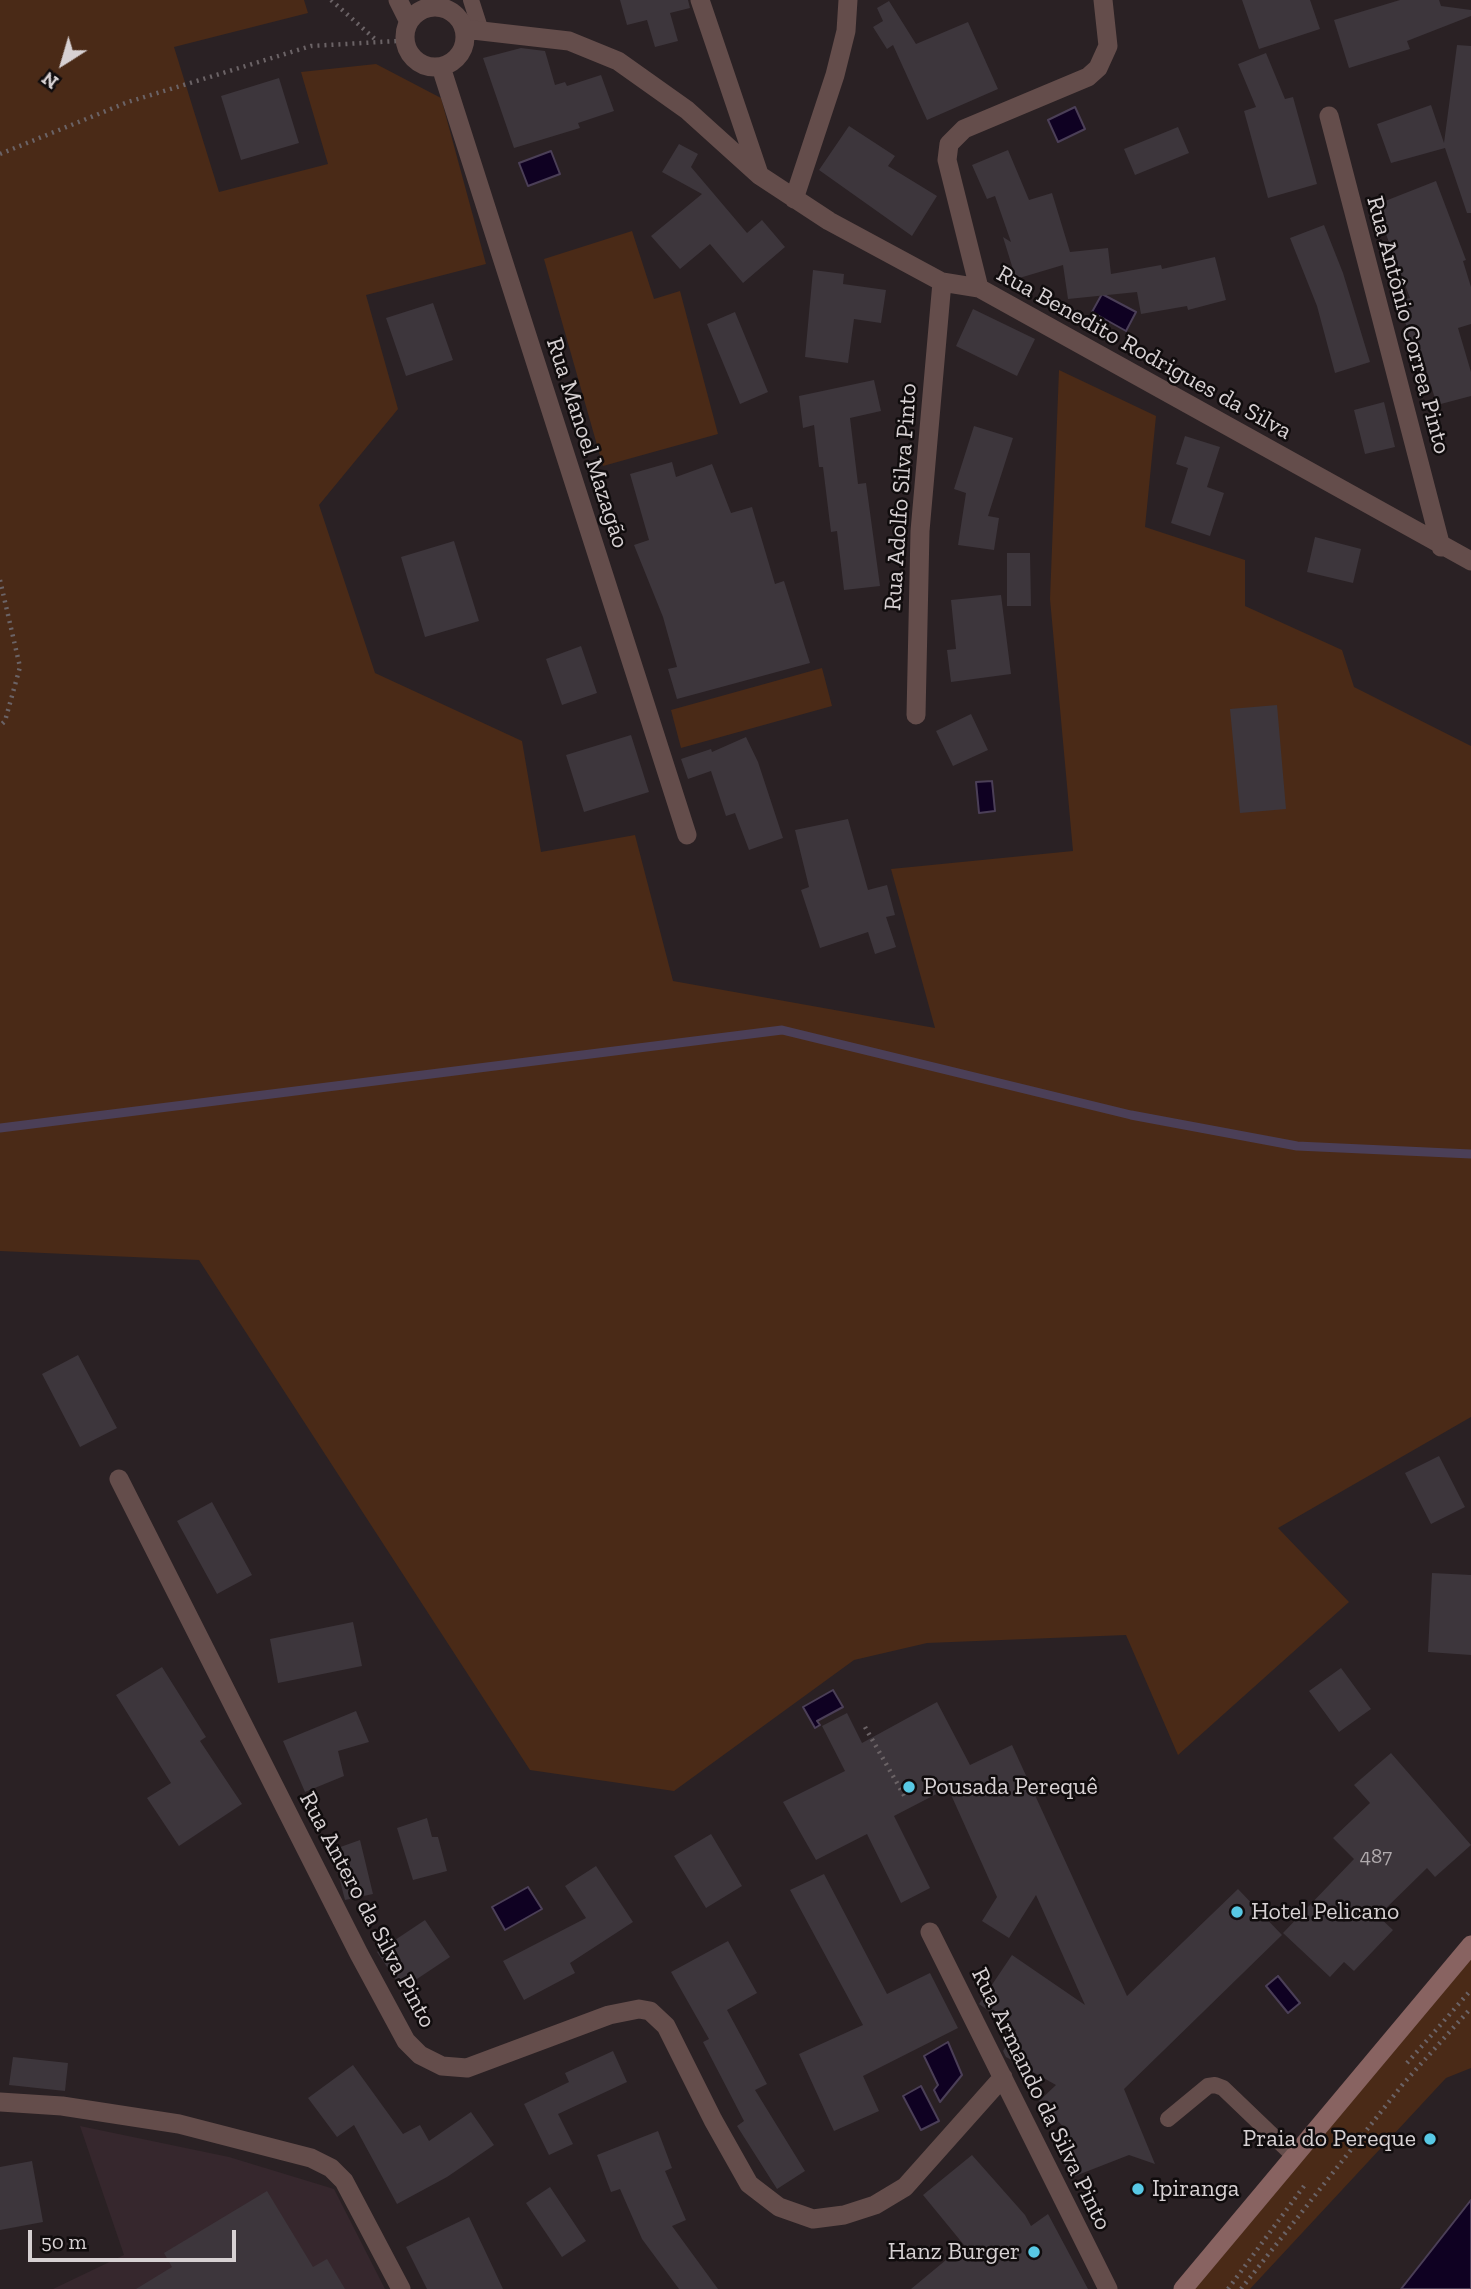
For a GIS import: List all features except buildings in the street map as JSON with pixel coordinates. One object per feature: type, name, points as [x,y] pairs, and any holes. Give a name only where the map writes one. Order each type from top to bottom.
[{"type":"main road","points":[[1183,2289],[1471,1945]]},
{"type":"street","points":[[398,0],[414,58],[431,67],[450,63],[463,49],[472,30],[454,15],[438,8],[422,11],[407,32]]},
{"type":"street","points":[[700,0],[759,175]]},
{"type":"street","points":[[794,199],[835,75],[846,31],[848,0]]},
{"type":"street","points":[[979,288],[947,160],[949,144],[964,129],[1088,77],[1098,68],[1108,46],[1103,0]]},
{"type":"street","name":"Rua Benedito Rodrigues da Silva","points":[[472,30],[569,41],[618,61],[677,102],[759,175],[794,199],[942,282],[979,288],[1441,547],[1471,561]]},
{"type":"street","name":"Rua Manoel Mazagão","points":[[441,67],[687,835]]},
{"type":"street","name":"Rua Antônio Correa Pinto","points":[[1329,116],[1441,547]]},
{"type":"street","name":"Rua Adolfo Silva Pinto","points":[[916,715],[920,531],[942,282]]},
{"type":"street","name":"Rua Antero da Silva Pinto","points":[[119,1479],[359,1954],[406,2040],[420,2055],[442,2066],[467,2068],[609,2015],[639,2009],[650,2011],[671,2034],[713,2120],[749,2184],[779,2207],[813,2219],[844,2216],[875,2205],[905,2187],[1003,2077]]},
{"type":"street","name":"Rua Armando da Silva Pinto","points":[[930,1931],[1108,2289]]},
{"type":"street","points":[[0,2102],[62,2106],[179,2124],[311,2158],[331,2168],[359,2205],[401,2289]]},
{"type":"lane","points":[[471,0],[472,30]]},
{"type":"lane","points":[[1168,2119],[1208,2086],[1215,2085],[1223,2088],[1294,2156]]},
{"type":"path","points":[[331,0],[377,40]]},
{"type":"path","points":[[0,155],[128,102],[194,82],[311,47],[377,40],[407,32]]},
{"type":"path","points":[[0,580],[20,667],[5,721],[0,726]]},
{"type":"path","points":[[865,1727],[905,1797]]},
{"type":"path","points":[[1405,2065],[1471,1990]]},
{"type":"path","points":[[1241,2289],[1403,2084],[1471,2008]]},
{"type":"path","points":[[1228,2289],[1310,2178]]},
{"type":"shaded area","points":[[0,0],[304,0],[308,13],[174,47],[219,192],[328,164],[301,72],[376,64],[441,98],[486,264],[366,295],[398,409],[319,505],[375,673],[522,741],[541,852],[635,835],[673,981],[935,1028],[891,869],[1073,851],[1050,599],[1059,370],[1156,416],[1145,527],[1245,560],[1245,606],[1342,650],[1354,687],[1471,746],[1471,1417],[1278,1528],[1349,1602],[1178,1755],[1126,1635],[927,1643],[854,1660],[674,1791],[530,1770],[199,1260],[0,1251]]},
{"type":"shaded area","points":[[1075,107],[1085,129],[1058,142],[1048,120]]},
{"type":"shaded area","points":[[551,151],[560,174],[528,186],[519,163]]},
{"type":"shaded area","points":[[632,231],[654,299],[680,291],[718,434],[603,466],[544,259]]},
{"type":"shaded area","points":[[1102,294],[1136,312],[1126,331],[1092,312]]},
{"type":"shaded area","points":[[822,668],[832,706],[681,748],[671,710]]},
{"type":"shaded area","points":[[992,781],[995,811],[979,813],[976,782]]},
{"type":"shaded area","points":[[833,1690],[843,1707],[817,1721],[820,1725],[815,1728],[803,1707]]},
{"type":"shaded area","points":[[528,1887],[542,1909],[505,1930],[492,1907]]},
{"type":"shaded area","points":[[1471,1958],[1471,2068],[1446,2078],[1250,2289],[1189,2289]]},
{"type":"shaded area","points":[[1278,1976],[1300,2003],[1288,2013],[1266,1986]]},
{"type":"shaded area","points":[[948,2042],[962,2075],[940,2102],[934,2090],[938,2085],[924,2056]]},
{"type":"shaded area","points":[[921,2086],[939,2121],[921,2130],[903,2096]]},
{"type":"shaded area","points":[[80,2126],[229,2157],[334,2189],[385,2289],[53,2289],[124,2255]]},
{"type":"shaded area","points":[[1471,2200],[1471,2289],[1401,2289]]},
{"type":"waterway","points":[[0,1128],[782,1030],[1131,1115],[1297,1146],[1471,1154]]},
{"type":"place","name":"Pousada Perequê","points":[[909,1787]]},
{"type":"place","name":"Hotel Pelicano","points":[[1237,1912]]},
{"type":"place","name":"Praia do Pereque","points":[[1430,2139]]},
{"type":"place","name":"Ipiranga","points":[[1138,2189]]},
{"type":"place","name":"Hanz Burger","points":[[1034,2252]]}]
